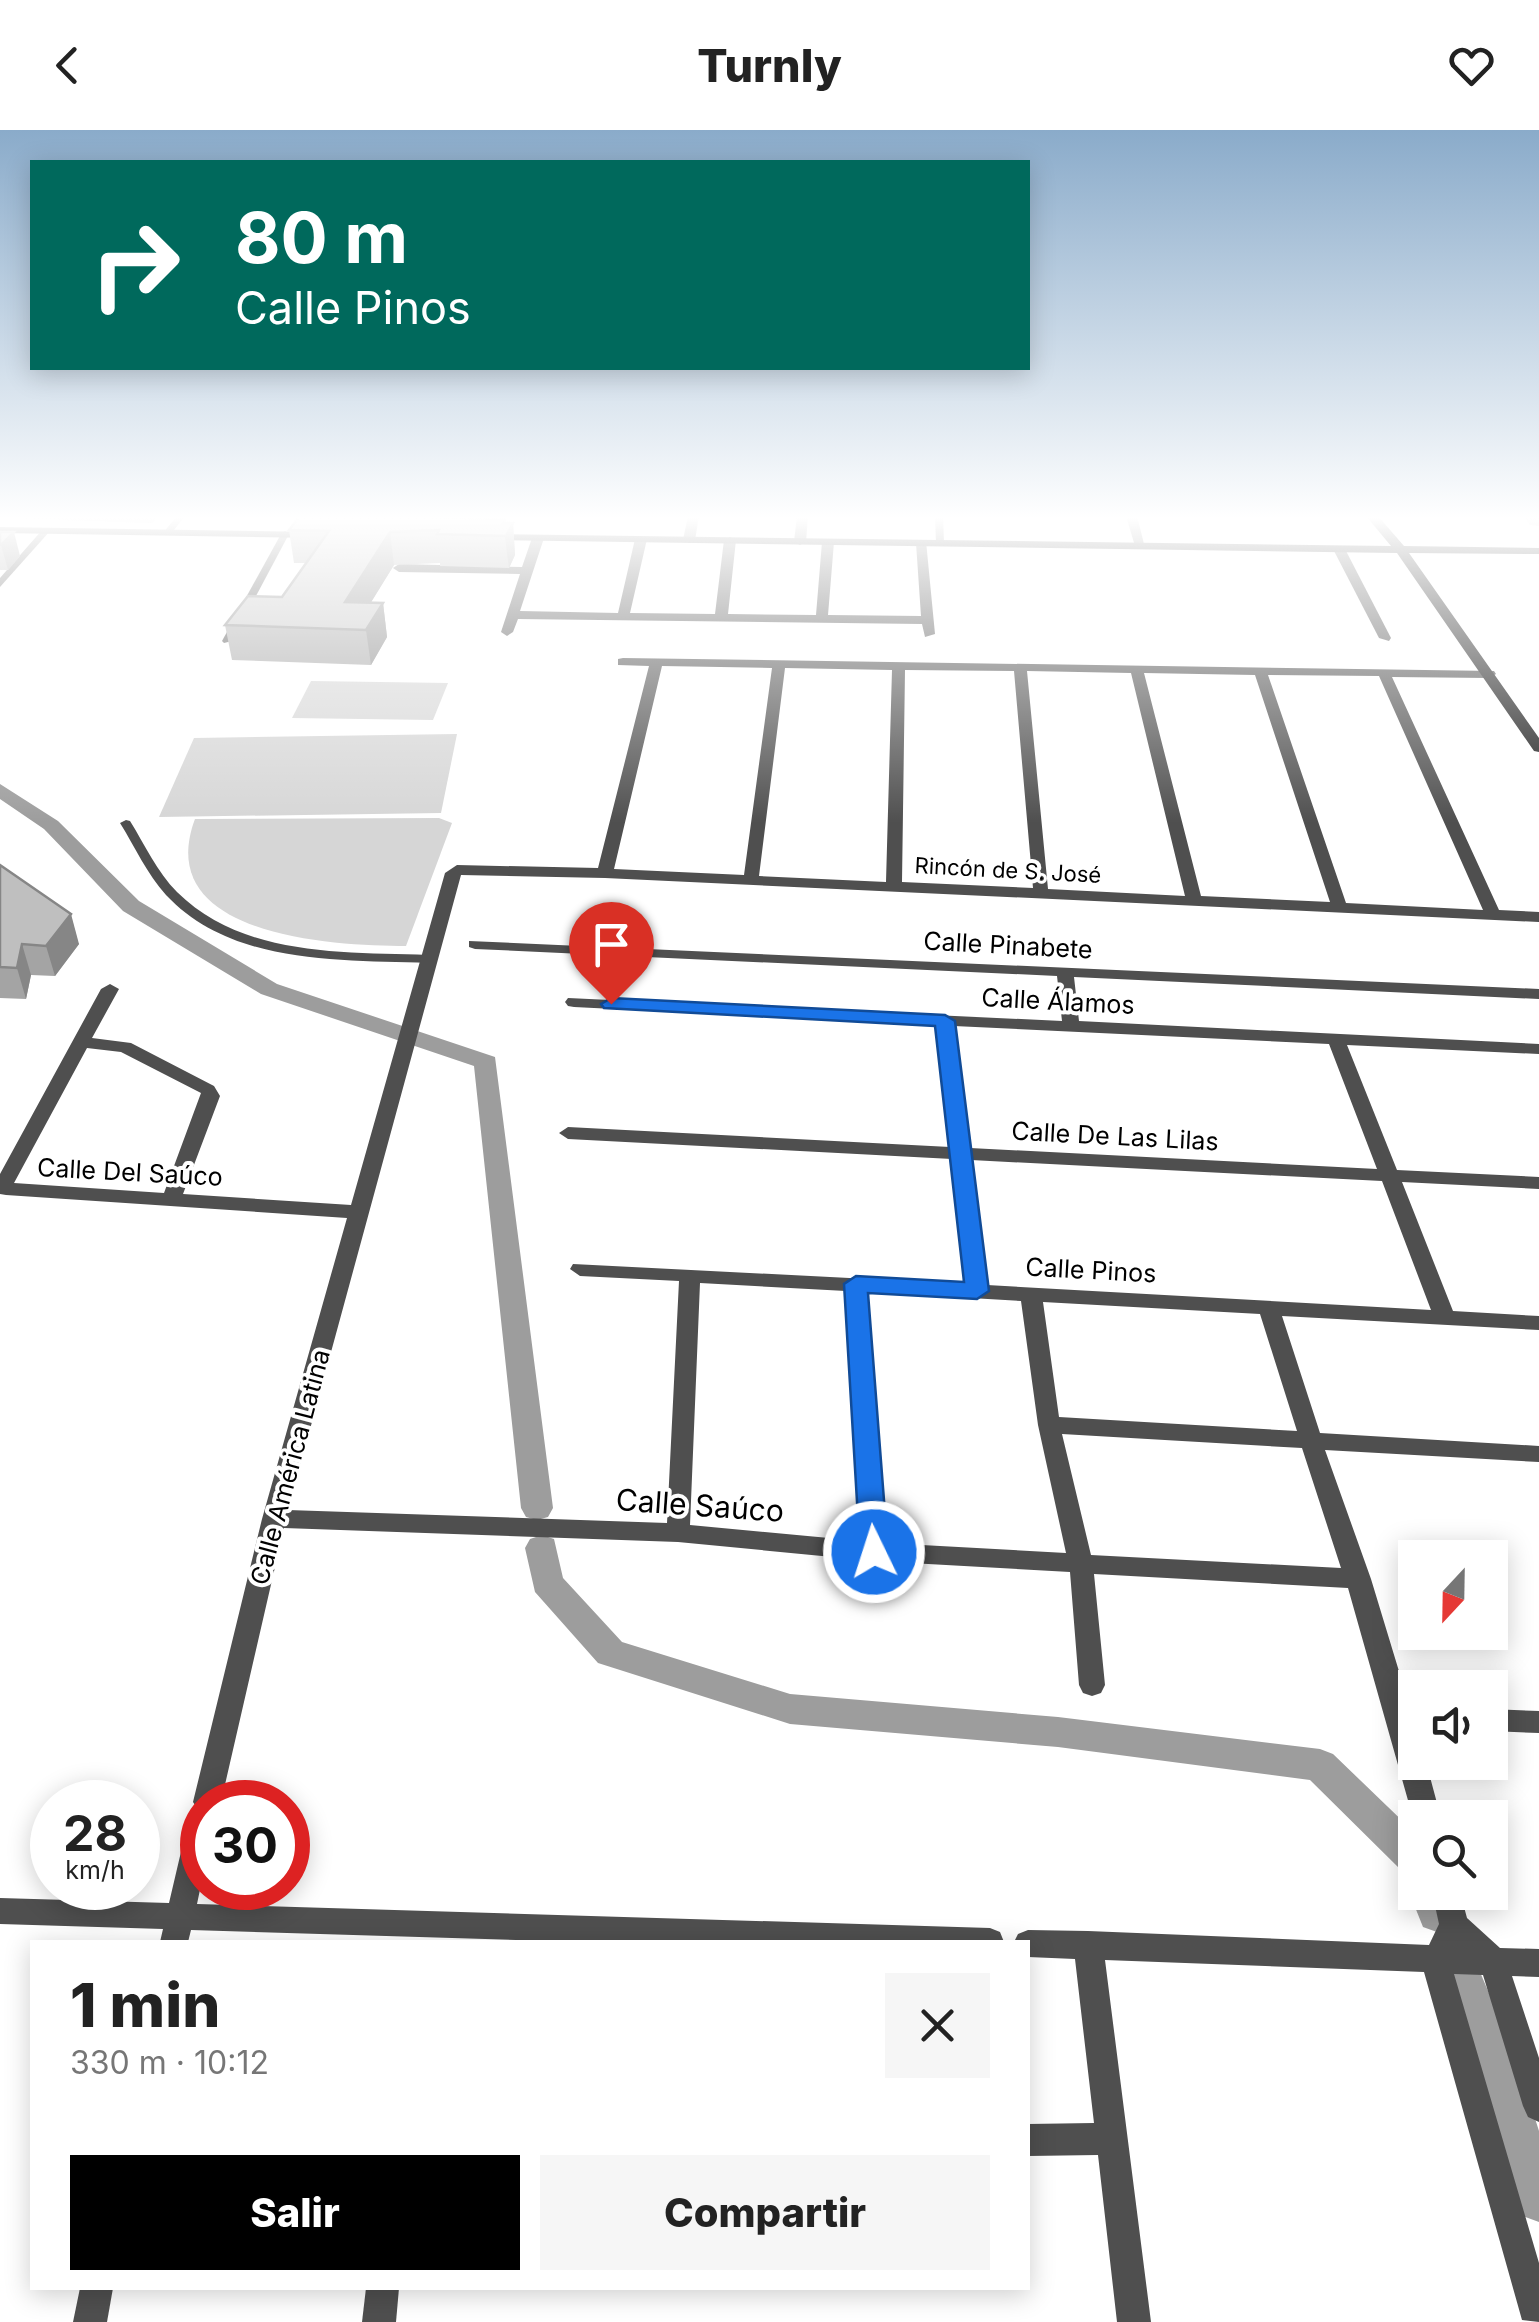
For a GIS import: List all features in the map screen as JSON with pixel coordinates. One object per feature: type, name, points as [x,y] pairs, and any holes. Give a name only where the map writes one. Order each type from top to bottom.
[{"type":"main road","points":[[1449,618],[1539,748]]},
{"type":"street","points":[[507,632],[512,618]]},
{"type":"street","points":[[751,618],[928,627],[927,618]]},
{"type":"street","points":[[1375,618],[1385,638]]},
{"type":"street","points":[[623,662],[1489,674]]},
{"type":"street","points":[[604,873],[656,663]]},
{"type":"street","points":[[751,880],[780,664]]},
{"type":"street","points":[[894,886],[898,666]]},
{"type":"street","points":[[1020,668],[1041,894]]},
{"type":"street","points":[[1137,670],[1194,901]]},
{"type":"street","points":[[1260,671],[1340,908]]},
{"type":"street","points":[[1384,673],[1493,915]]},
{"type":"street","name":"Rincón de S. José","points":[[474,867],[1539,918]]},
{"type":"street","name":"Calle América Latina","points":[[212,1780],[274,1519],[450,876],[456,870],[474,867]]},
{"type":"street","name":"Calle Pinabete","points":[[474,944],[1539,994]]},
{"type":"street","points":[[1065,973],[1071,1027]]},
{"type":"street","points":[[110,989],[82,1042],[125,1047],[208,1090],[211,1096],[172,1197]]},
{"type":"street","name":"Calle Álamos","points":[[574,1002],[1539,1050]]},
{"type":"street","points":[[945,1021],[977,1291]]},
{"type":"street","points":[[1336,1039],[1445,1318]]},
{"type":"street","name":"Calle Del Saúco","points":[[82,1042],[4,1187],[14,1192],[172,1197],[359,1212]]},
{"type":"street","name":"Calle De Las Lilas","points":[[568,1133],[1539,1183]]},
{"type":"street","name":"Calle Pinos","points":[[580,1269],[1539,1323]]},
{"type":"street","points":[[678,1533],[690,1275]]},
{"type":"street","points":[[856,1284],[874,1552]]},
{"type":"street","points":[[1031,1294],[1049,1425],[1081,1564],[1092,1686]]},
{"type":"street","points":[[1269,1308],[1308,1440],[1398,1687]]},
{"type":"street","points":[[1049,1425],[1539,1454]]},
{"type":"street","name":"Calle Saúco","points":[[274,1519],[678,1533],[874,1552],[1359,1579]]},
{"type":"street","points":[[1508,1721],[1539,1722]]},
{"type":"street","points":[[1450,1910],[1454,1925],[1493,1961],[1539,2106]]},
{"type":"street","points":[[0,1911],[177,1930],[831,1940]]},
{"type":"street","points":[[1454,1925],[1436,1962],[1539,2320]]},
{"type":"street","points":[[1030,1944],[1436,1962],[1539,1962]]},
{"type":"street","points":[[1088,1945],[1134,2322]]},
{"type":"street","points":[[1030,2140],[1109,2140]]},
{"type":"street","points":[[90,2322],[98,2290]]},
{"type":"street","points":[[379,2322],[384,2290]]},
{"type":"lane","points":[[227,641],[239,618]]},
{"type":"lane","points":[[126,823],[172,894],[218,928],[288,948],[428,960]]},
{"type":"shaded area","points":[[311,681],[448,683],[433,720],[292,718]]},
{"type":"shaded area","points":[[457,734],[441,813],[159,817],[194,738]]},
{"type":"shaded area","points":[[439,818],[452,823],[406,946],[336,943],[256,926],[223,911],[199,888],[188,858],[195,819]]},
{"type":"building","points":[[230,618],[373,618],[366,630],[225,625]]},
{"type":"building","points":[[0,865],[71,914],[46,946],[22,944],[17,968],[0,967]]},
{"type":"waterway","points":[[0,790],[51,825],[131,906],[269,989],[486,1062],[537,1508]]},
{"type":"waterway","points":[[542,1548],[547,1583],[610,1653],[790,1709],[1058,1732],[1320,1765],[1398,1841]]},
{"type":"waterway","points":[[1436,1910],[1437,1914]]},
{"type":"waterway","points":[[1457,1964],[1491,2047],[1539,2200]]},
{"type":"route","points":[[611,1004],[945,1021],[977,1291],[856,1284],[874,1552]]}]
